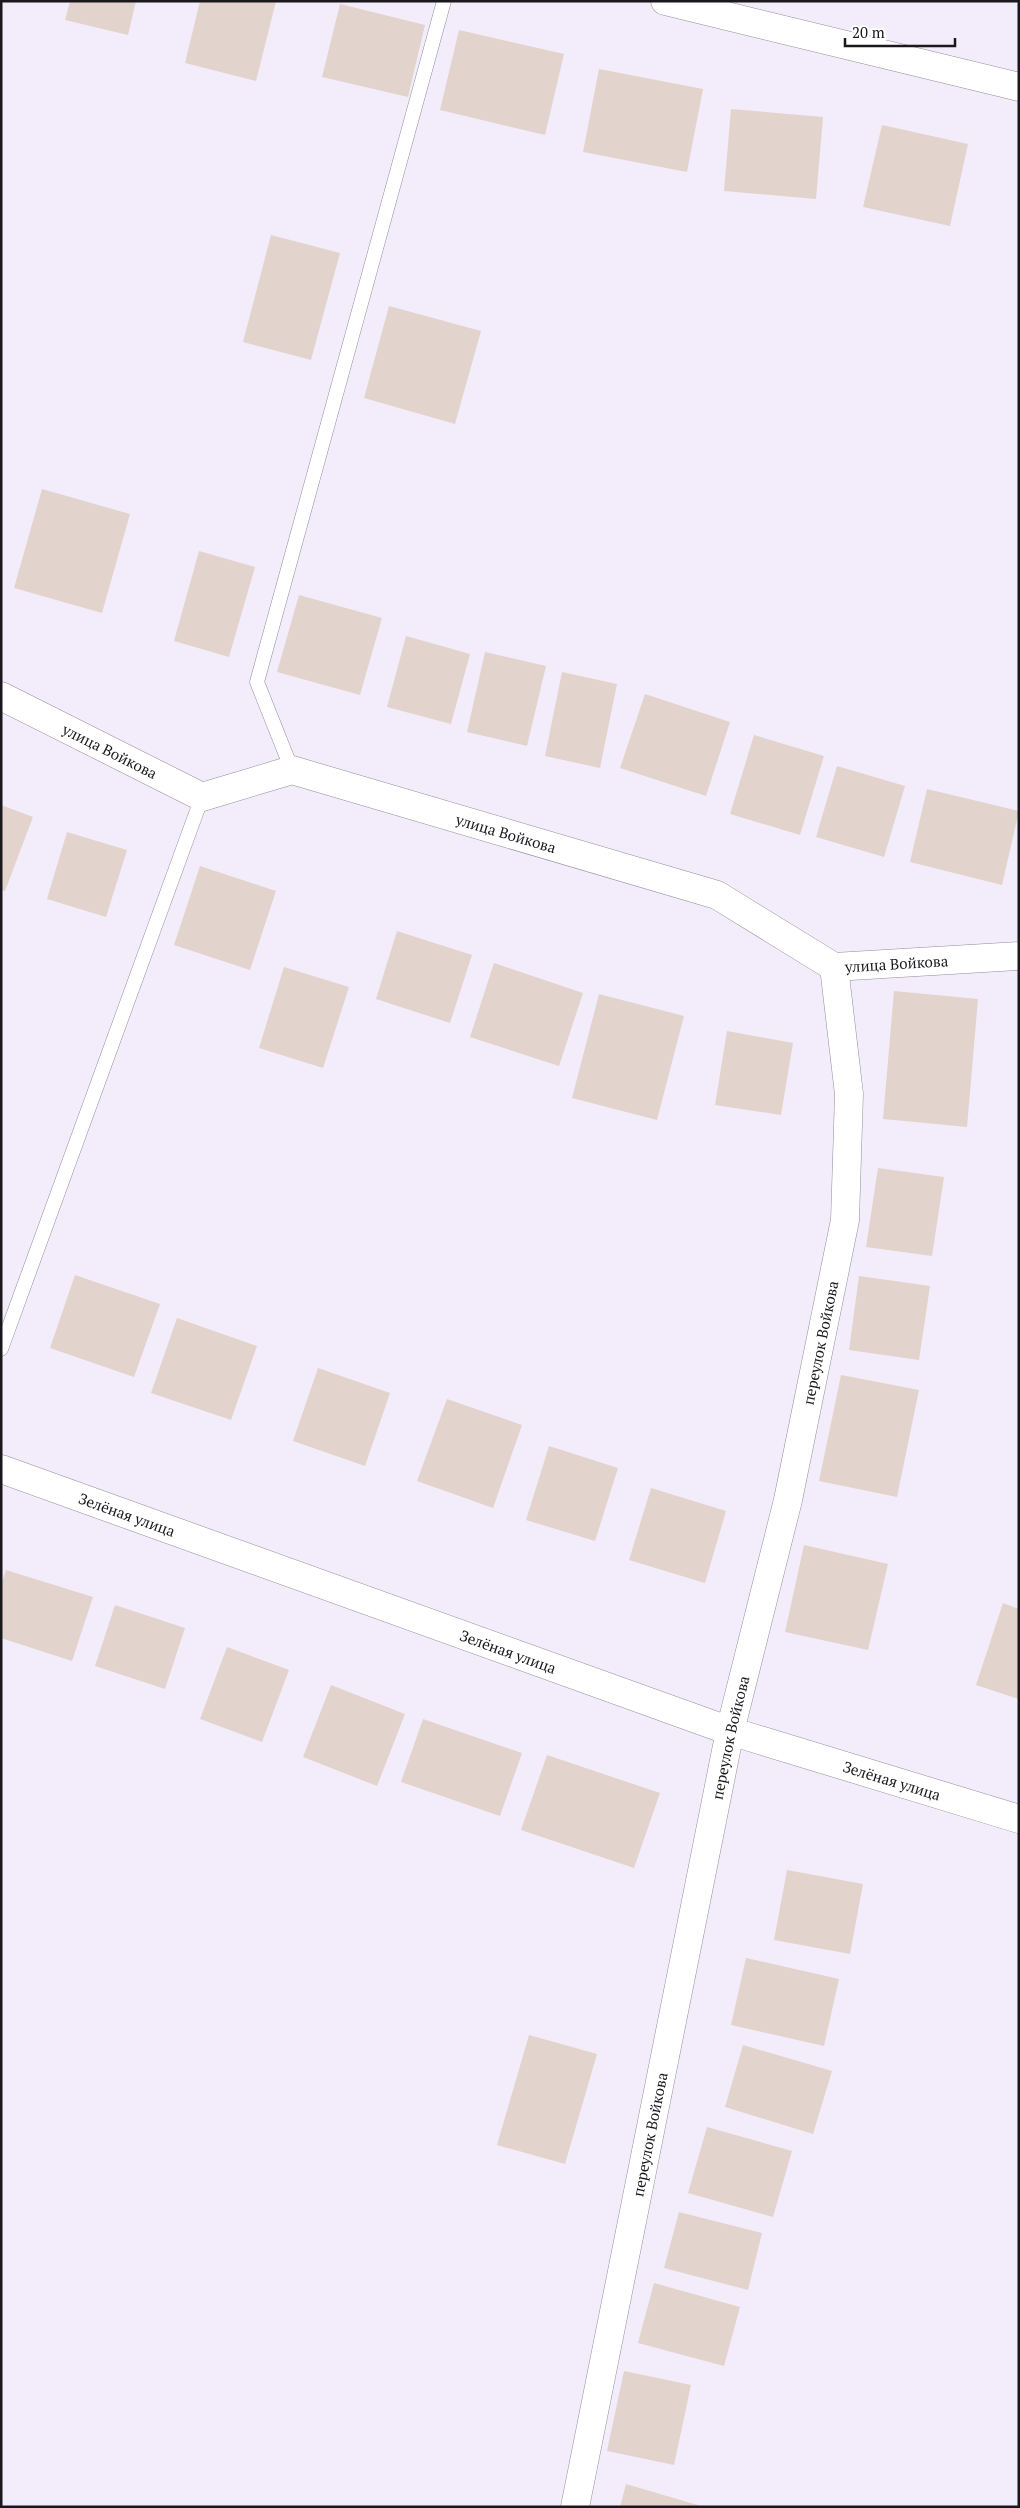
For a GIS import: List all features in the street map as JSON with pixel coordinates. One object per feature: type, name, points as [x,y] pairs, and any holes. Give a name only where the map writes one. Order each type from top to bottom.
[{"type":"street","points":[[665,1],[1019,87]]},
{"type":"street","name":"улица Войкова","points":[[1,696],[202,797]]},
{"type":"street","points":[[202,797],[292,770]]},
{"type":"street","name":"улица Войкова","points":[[292,770],[718,895],[834,967],[1019,956]]},
{"type":"street","name":"переулок Войкова","points":[[576,2507],[730,1731],[788,1500],[844,1220],[849,1094],[834,967]]},
{"type":"street","name":"Зелёная улица","points":[[1,1469],[730,1731],[1019,1819]]},
{"type":"lane","points":[[292,770],[257,682],[444,1]]},
{"type":"lane","points":[[1,1349],[202,797]]},
{"type":"building","points":[[70,1],[136,1],[128,35],[65,20]]},
{"type":"building","points":[[200,1],[276,1],[256,81],[185,63]]},
{"type":"building","points":[[340,4],[425,25],[408,97],[322,77]]},
{"type":"building","points":[[459,30],[564,54],[545,135],[440,110]]},
{"type":"building","points":[[599,69],[703,89],[687,172],[583,152]]},
{"type":"building","points":[[731,109],[823,117],[816,199],[724,191]]},
{"type":"building","points":[[882,125],[968,144],[950,226],[863,207]]},
{"type":"building","points":[[271,235],[340,253],[311,360],[243,342]]},
{"type":"building","points":[[389,306],[481,331],[455,424],[364,398]]},
{"type":"building","points":[[42,489],[130,514],[102,613],[14,588]]},
{"type":"building","points":[[199,551],[255,567],[229,657],[174,641]]},
{"type":"building","points":[[299,595],[382,618],[360,695],[277,672]]},
{"type":"building","points":[[406,636],[470,654],[451,724],[387,707]]},
{"type":"building","points":[[485,652],[546,666],[527,746],[467,732]]},
{"type":"building","points":[[562,672],[617,684],[600,768],[545,756]]},
{"type":"building","points":[[645,694],[730,722],[706,796],[620,768]]},
{"type":"building","points":[[754,735],[824,756],[800,835],[730,814]]},
{"type":"building","points":[[837,766],[905,786],[884,857],[816,837]]},
{"type":"building","points":[[927,789],[1019,811],[1002,885],[910,862]]},
{"type":"building","points":[[1,805],[33,817],[5,891],[1,890]]},
{"type":"building","points":[[67,832],[127,850],[106,917],[47,899]]},
{"type":"building","points":[[200,866],[276,891],[250,970],[174,945]]},
{"type":"building","points":[[397,931],[472,955],[450,1023],[376,999]]},
{"type":"building","points":[[494,963],[583,993],[559,1066],[470,1037]]},
{"type":"building","points":[[284,967],[349,987],[323,1068],[259,1048]]},
{"type":"building","points":[[894,991],[978,999],[967,1127],[883,1119]]},
{"type":"building","points":[[599,994],[684,1016],[657,1120],[572,1098]]},
{"type":"building","points":[[727,1031],[793,1043],[781,1115],[715,1105]]},
{"type":"building","points":[[878,1168],[944,1177],[932,1256],[866,1247]]},
{"type":"building","points":[[75,1275],[160,1304],[134,1377],[50,1348]]},
{"type":"building","points":[[859,1276],[930,1286],[919,1360],[849,1350]]},
{"type":"building","points":[[177,1318],[257,1346],[231,1420],[151,1393]]},
{"type":"building","points":[[318,1368],[390,1393],[365,1466],[293,1441]]},
{"type":"building","points":[[841,1375],[919,1390],[897,1497],[819,1481]]},
{"type":"building","points":[[447,1399],[522,1425],[493,1508],[417,1481]]},
{"type":"building","points":[[549,1446],[618,1468],[595,1541],[526,1520]]},
{"type":"building","points":[[651,1488],[726,1511],[705,1583],[629,1560]]},
{"type":"building","points":[[804,1545],[888,1564],[868,1650],[785,1632]]},
{"type":"building","points":[[6,1570],[93,1597],[72,1661],[1,1638],[1,1585]]},
{"type":"building","points":[[1003,1603],[1019,1609],[1019,1699],[976,1685]]},
{"type":"building","points":[[115,1605],[185,1628],[165,1689],[95,1666]]},
{"type":"building","points":[[227,1647],[289,1670],[262,1742],[200,1719]]},
{"type":"building","points":[[331,1685],[405,1714],[377,1786],[303,1757]]},
{"type":"building","points":[[423,1719],[522,1753],[500,1816],[401,1782]]},
{"type":"building","points":[[547,1755],[660,1793],[634,1868],[521,1830]]},
{"type":"building","points":[[787,1870],[863,1884],[850,1954],[774,1940]]},
{"type":"building","points":[[746,1958],[839,1979],[824,2046],[731,2025]]},
{"type":"building","points":[[529,2035],[597,2054],[565,2164],[497,2145]]},
{"type":"building","points":[[743,2045],[832,2071],[813,2134],[725,2107]]},
{"type":"building","points":[[707,2127],[792,2151],[773,2217],[688,2193]]},
{"type":"building","points":[[679,2212],[762,2233],[748,2290],[664,2268]]},
{"type":"building","points":[[654,2283],[740,2307],[724,2366],[638,2343]]},
{"type":"building","points":[[624,2371],[691,2385],[674,2465],[607,2451]]},
{"type":"building","points":[[626,2484],[701,2506],[701,2507],[620,2507]]}]
